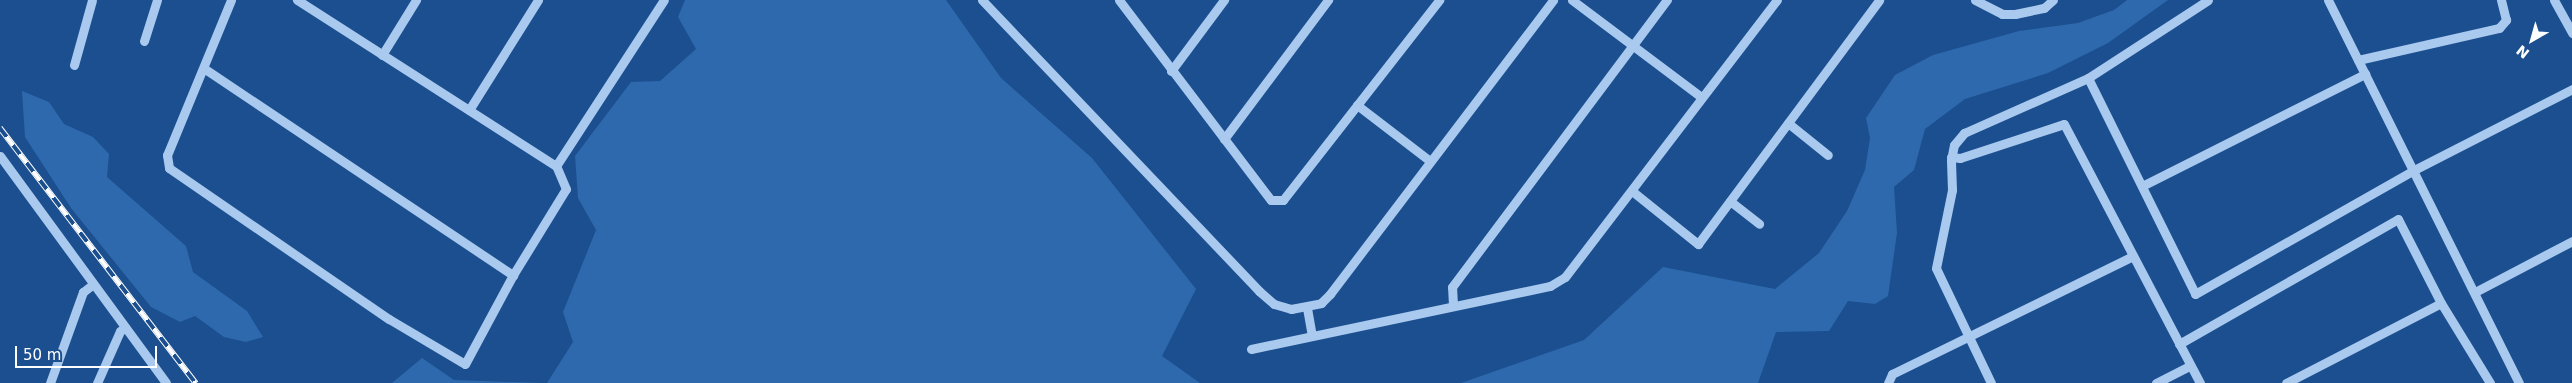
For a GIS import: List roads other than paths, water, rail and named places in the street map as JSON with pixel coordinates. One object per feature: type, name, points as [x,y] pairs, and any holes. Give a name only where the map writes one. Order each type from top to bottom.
[{"type":"street","points":[[74,65],[92,0]]},
{"type":"street","points":[[144,41],[157,0]]},
{"type":"street","points":[[231,0],[205,69],[167,155],[169,168],[389,319],[465,364],[513,275],[566,189],[556,166],[297,0]]},
{"type":"street","points":[[382,55],[416,0]]},
{"type":"street","points":[[469,110],[538,0]]},
{"type":"street","points":[[556,166],[664,0]]},
{"type":"street","points":[[982,0],[1259,291],[1274,304],[1291,309],[1307,308],[1321,303],[1330,294],[1553,0]]},
{"type":"street","points":[[1119,0],[1171,71],[1271,200],[1283,200],[1439,0]]},
{"type":"street","points":[[1171,71],[1224,0]]},
{"type":"street","points":[[1224,138],[1328,0]]},
{"type":"street","points":[[1572,0],[1701,97]]},
{"type":"street","points":[[1453,305],[1452,288],[1667,0]]},
{"type":"street","points":[[1251,350],[1453,305],[1550,286],[1565,277],[1777,0]]},
{"type":"street","points":[[1632,191],[1698,244],[1879,0]]},
{"type":"street","points":[[1975,0],[2002,14],[2014,14],[2044,8],[2053,0]]},
{"type":"street","points":[[1991,383],[1936,268],[1952,190],[1951,157],[1954,145],[1964,133],[2088,78],[2208,0]]},
{"type":"street","points":[[2328,0],[2519,383]]},
{"type":"street","points":[[2358,60],[2499,28],[2506,20],[2501,0]]},
{"type":"street","points":[[2554,0],[2572,33]]},
{"type":"street","points":[[205,69],[513,275]]},
{"type":"street","points":[[2142,186],[2365,74]]},
{"type":"street","points":[[2088,78],[2195,294],[2414,170],[2572,89]]},
{"type":"street","points":[[1357,106],[1430,161]]},
{"type":"street","points":[[1788,123],[1828,155]]},
{"type":"street","points":[[1951,157],[1960,158],[2064,124],[2200,383]]},
{"type":"street","points":[[0,156],[166,383]]},
{"type":"street","points":[[1730,201],[1759,224]]},
{"type":"street","points":[[2179,344],[2398,219],[2441,303],[2490,383]]},
{"type":"street","points":[[2475,292],[2572,241]]},
{"type":"street","points":[[1888,383],[1892,374],[2133,256]]},
{"type":"street","points":[[50,383],[84,292],[92,284]]},
{"type":"street","points":[[2286,383],[2441,303]]},
{"type":"street","points":[[1307,308],[1312,336]]},
{"type":"street","points":[[97,383],[120,332],[125,328]]},
{"type":"street","points":[[2156,383],[2190,366]]},
{"type":"railway","points":[[0,128],[196,383]]}]
